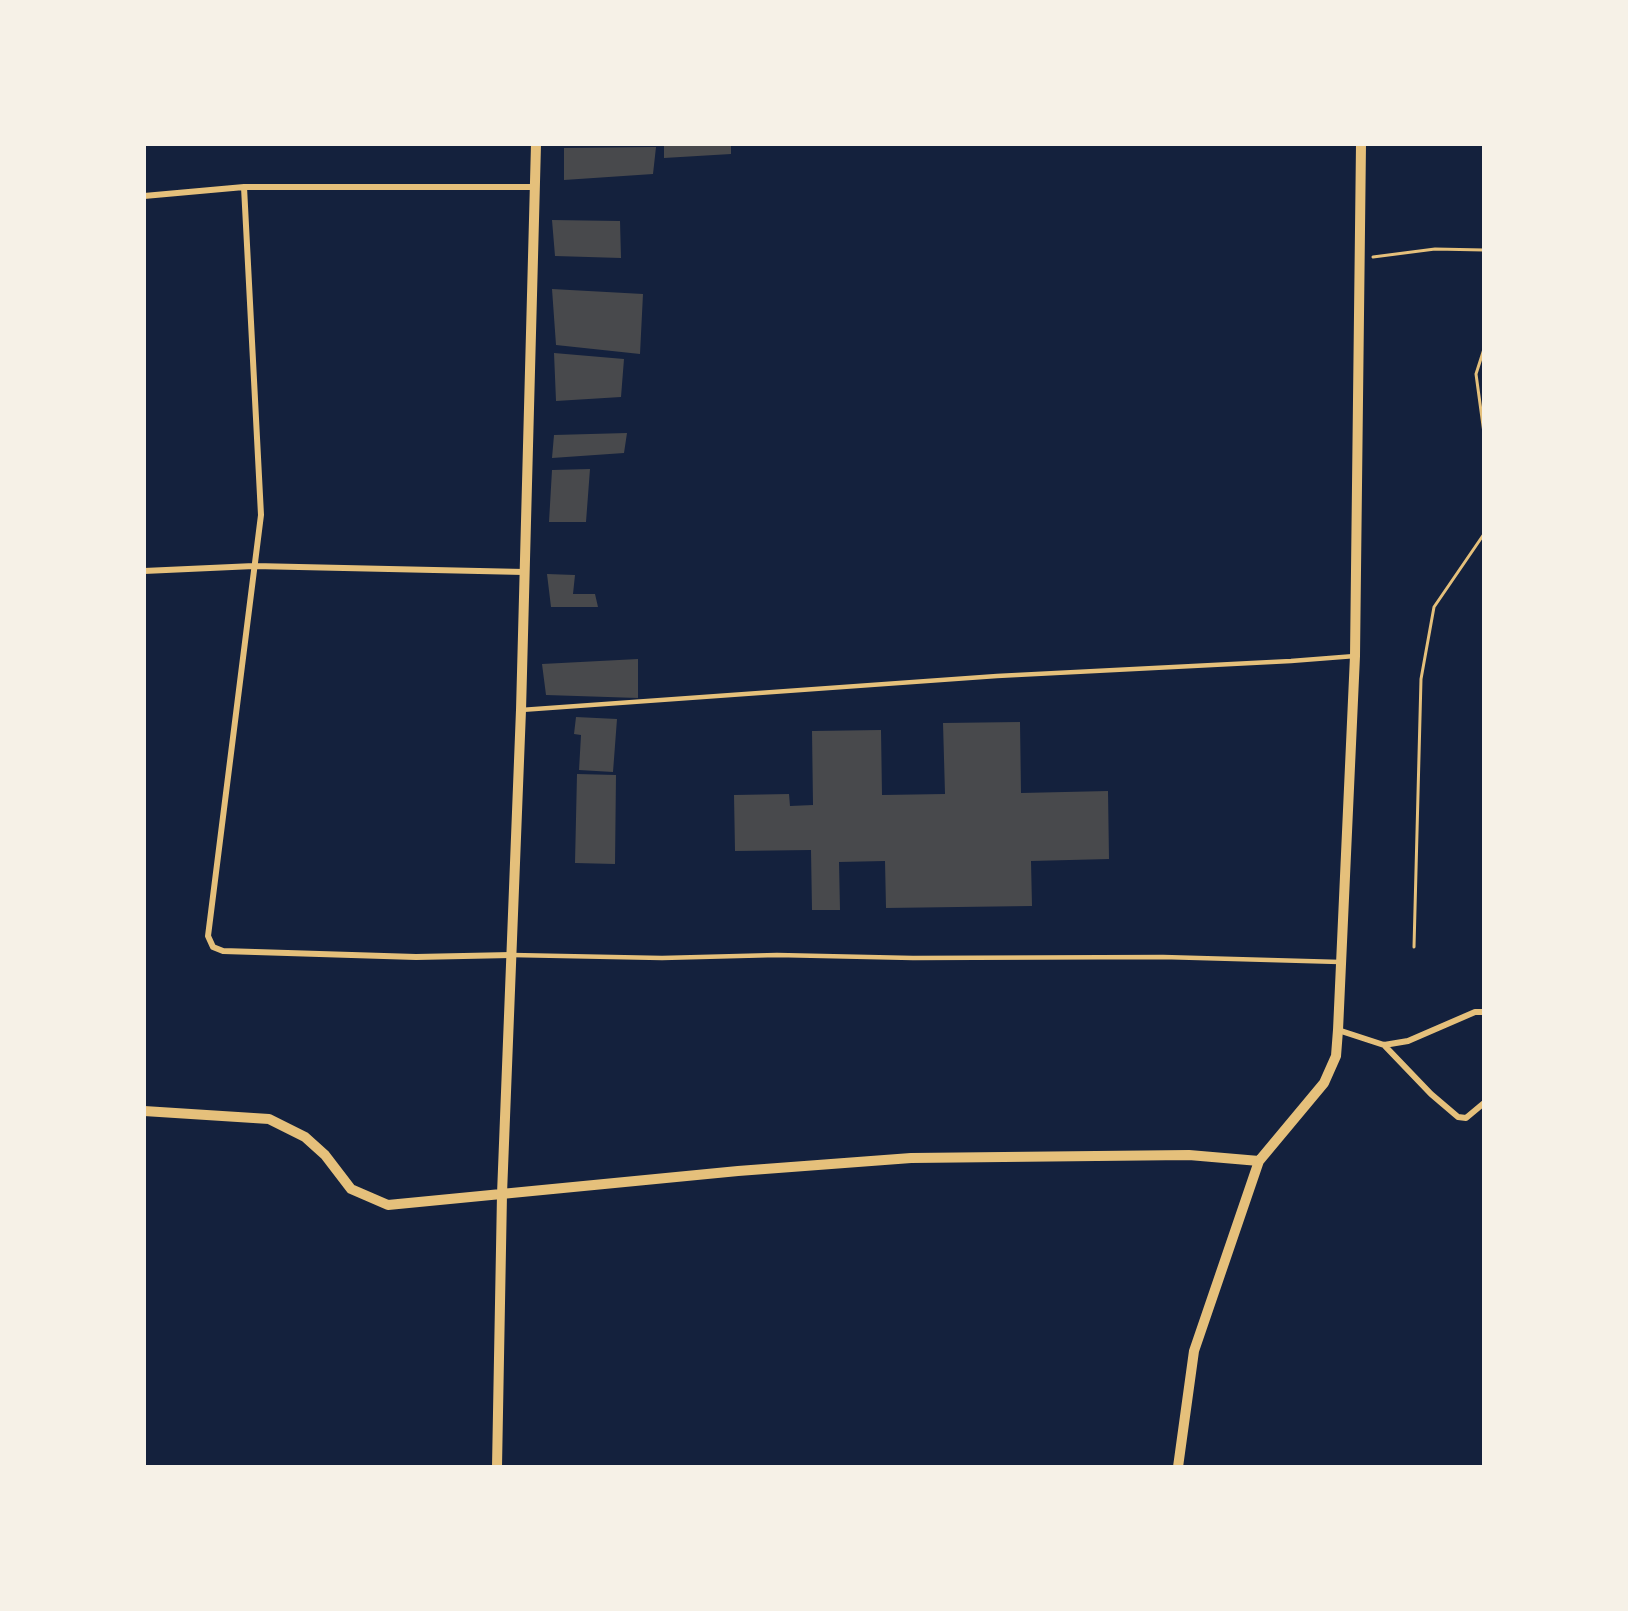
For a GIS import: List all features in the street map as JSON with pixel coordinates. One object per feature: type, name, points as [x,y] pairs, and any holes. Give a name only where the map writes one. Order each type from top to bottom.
[{"type":"street","points":[[497,1467],[502,1194],[520,710],[536,144]]},
{"type":"street","points":[[1178,1467],[1194,1352],[1259,1161],[1323,1083],[1336,1056],[1355,656],[1361,144]]},
{"type":"street","points":[[144,196],[244,187],[535,187]]},
{"type":"street","points":[[244,187],[261,515],[208,936],[213,947],[223,951],[416,957],[511,955]]},
{"type":"street","points":[[144,571],[254,566],[524,572]]},
{"type":"street","points":[[1384,1046],[1408,1041],[1475,1012],[1484,1012]]},
{"type":"street","points":[[1338,1030],[1384,1046],[1431,1094],[1458,1117],[1466,1118],[1484,1103]]},
{"type":"street","points":[[144,1111],[268,1119],[305,1137],[325,1155],[351,1189],[387,1205],[738,1171],[911,1158],[1189,1155],[1259,1161]]},
{"type":"lane","points":[[520,710],[998,676],[1355,656]]},
{"type":"lane","points":[[511,955],[662,958],[777,955],[913,958],[1163,957],[1340,962]]},
{"type":"path","points":[[1360,259],[1435,249],[1484,250]]},
{"type":"path","points":[[1484,349],[1476,374],[1484,433]]},
{"type":"path","points":[[1414,947],[1421,679],[1434,607],[1484,534]]},
{"type":"building","points":[[664,144],[731,144],[731,154],[664,158]]},
{"type":"building","points":[[656,147],[653,174],[564,180],[564,148]]},
{"type":"building","points":[[552,220],[620,221],[621,258],[555,256]]},
{"type":"building","points":[[552,289],[643,294],[640,354],[556,345]]},
{"type":"building","points":[[554,353],[624,359],[621,397],[556,401]]},
{"type":"building","points":[[627,433],[624,453],[552,458],[554,435]]},
{"type":"building","points":[[590,469],[586,522],[549,522],[552,470]]},
{"type":"building","points":[[547,574],[575,575],[573,594],[595,594],[598,607],[551,607]]},
{"type":"building","points":[[638,659],[638,698],[546,695],[542,664]]},
{"type":"building","points":[[576,717],[617,719],[613,772],[579,770],[581,735],[574,734]]},
{"type":"building","points":[[1020,722],[1021,793],[1108,791],[1109,859],[1031,861],[1032,906],[886,908],[885,861],[839,862],[840,910],[812,910],[811,850],[735,851],[734,795],[789,794],[790,806],[813,805],[812,731],[881,730],[882,795],[945,794],[943,723]]},
{"type":"building","points":[[577,774],[616,775],[615,864],[575,863]]}]
